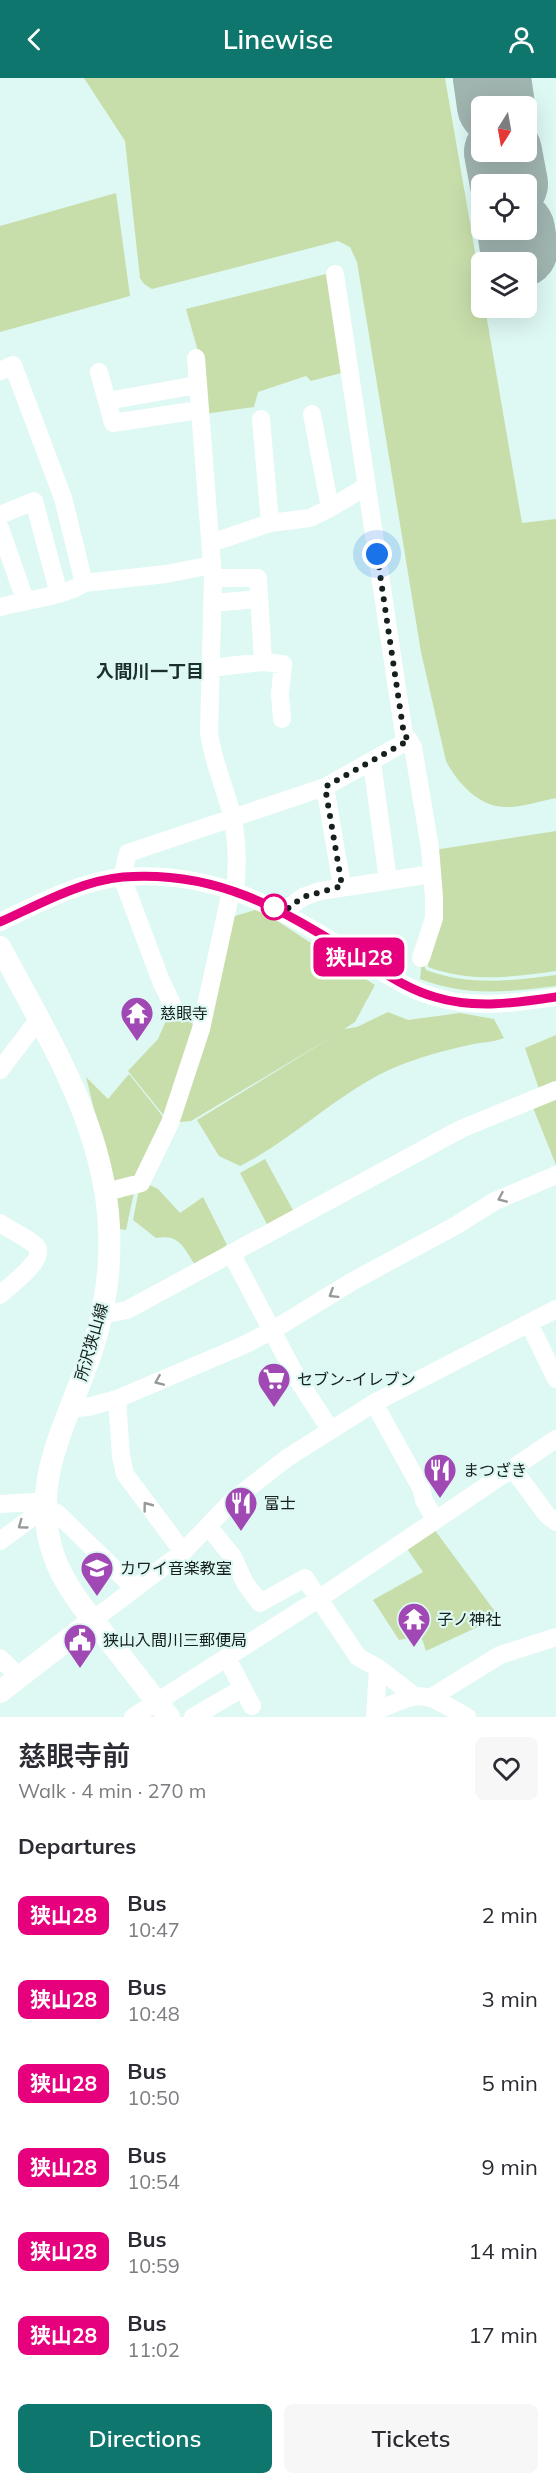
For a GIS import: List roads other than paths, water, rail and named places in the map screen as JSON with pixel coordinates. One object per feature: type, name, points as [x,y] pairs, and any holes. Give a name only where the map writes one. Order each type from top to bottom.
[{"type":"main road","name":"所沢狭山線","points":[[0,947],[82,1105],[102,1166],[106,1192],[109,1254],[101,1314],[93,1346],[54,1446],[45,1508],[46,1526],[57,1563],[76,1598],[93,1620],[150,1713]]},
{"type":"main road","points":[[0,1692],[93,1620]]},
{"type":"street","points":[[334,274],[400,713],[404,735],[414,747],[430,848],[434,918],[422,958]]},
{"type":"street","points":[[106,1192],[141,1182],[170,1123],[201,1029],[233,891],[237,861],[233,819],[211,746],[211,543],[195,358]]},
{"type":"street","points":[[0,371],[13,365],[63,498],[84,583]]},
{"type":"street","points":[[99,372],[113,423],[199,410]]},
{"type":"street","points":[[107,401],[197,385]]},
{"type":"street","points":[[312,414],[330,508]]},
{"type":"street","points":[[261,419],[270,523]]},
{"type":"street","points":[[211,543],[270,523],[310,518],[367,486]]},
{"type":"street","points":[[0,515],[34,501],[59,594]]},
{"type":"street","points":[[0,528],[25,600]]},
{"type":"street","points":[[0,607],[59,594],[78,588],[84,583],[166,574],[212,572],[258,578],[263,662]]},
{"type":"street","points":[[212,603],[259,599]]},
{"type":"street","points":[[210,668],[263,662],[283,664],[280,694],[282,719]]},
{"type":"street","points":[[173,1006],[161,981],[122,877],[128,853],[325,787],[409,740]]},
{"type":"street","points":[[372,762],[388,880]]},
{"type":"street","points":[[325,787],[342,886]]},
{"type":"street","points":[[283,912],[303,897],[342,886],[432,874]]},
{"type":"street","points":[[0,922],[76,889],[122,877],[176,878],[261,900],[399,982],[434,997],[472,1004],[495,1004],[556,997]]},
{"type":"street","points":[[0,1070],[38,1020]]},
{"type":"street","points":[[101,1314],[127,1311],[462,1129],[556,1090]]},
{"type":"street","points":[[68,1409],[88,1407],[117,1399],[244,1346],[495,1201],[556,1175]]},
{"type":"street","points":[[0,1223],[30,1242],[37,1248],[38,1254],[31,1267],[0,1295]]},
{"type":"street","points":[[231,1253],[298,1380],[330,1429]]},
{"type":"street","points":[[93,1620],[183,1552],[249,1487],[330,1429],[374,1403],[556,1309]]},
{"type":"street","points":[[529,1323],[556,1378]]},
{"type":"street","points":[[117,1399],[120,1456],[125,1474],[183,1552]]},
{"type":"street","points":[[374,1403],[421,1488],[424,1500],[435,1520]]},
{"type":"street","points":[[150,1713],[227,1658],[556,1439]]},
{"type":"street","points":[[513,1469],[547,1515],[556,1522]]},
{"type":"street","points":[[0,1504],[33,1502],[62,1518],[135,1589]]},
{"type":"street","points":[[0,1541],[45,1508]]},
{"type":"street","points":[[208,1526],[232,1557],[245,1583],[260,1603],[305,1578],[358,1657],[378,1668],[413,1695],[432,1697],[467,1717]]},
{"type":"street","points":[[432,1697],[500,1656],[556,1637]]},
{"type":"street","points":[[0,1658],[19,1677]]},
{"type":"street","points":[[227,1658],[252,1706]]},
{"type":"street","points":[[375,1714],[378,1668]]},
{"type":"street","points":[[193,1717],[243,1688]]},
{"type":"street","points":[[375,1714],[413,1695]]},
{"type":"place","name":"慈眼寺","points":[[137,1042]]},
{"type":"place","name":"セブン-イレブン","points":[[274,1408]]},
{"type":"place","name":"まつざき","points":[[440,1499]]},
{"type":"place","name":"富士","points":[[241,1532]]},
{"type":"place","name":"カワイ音楽教室","points":[[97,1597]]},
{"type":"place","name":"子ノ神社","points":[[414,1648]]},
{"type":"place","name":"狭山入間川三郵便局","points":[[80,1669]]},
{"type":"district","name":"入間川一丁目","points":[[150,672]]}]
